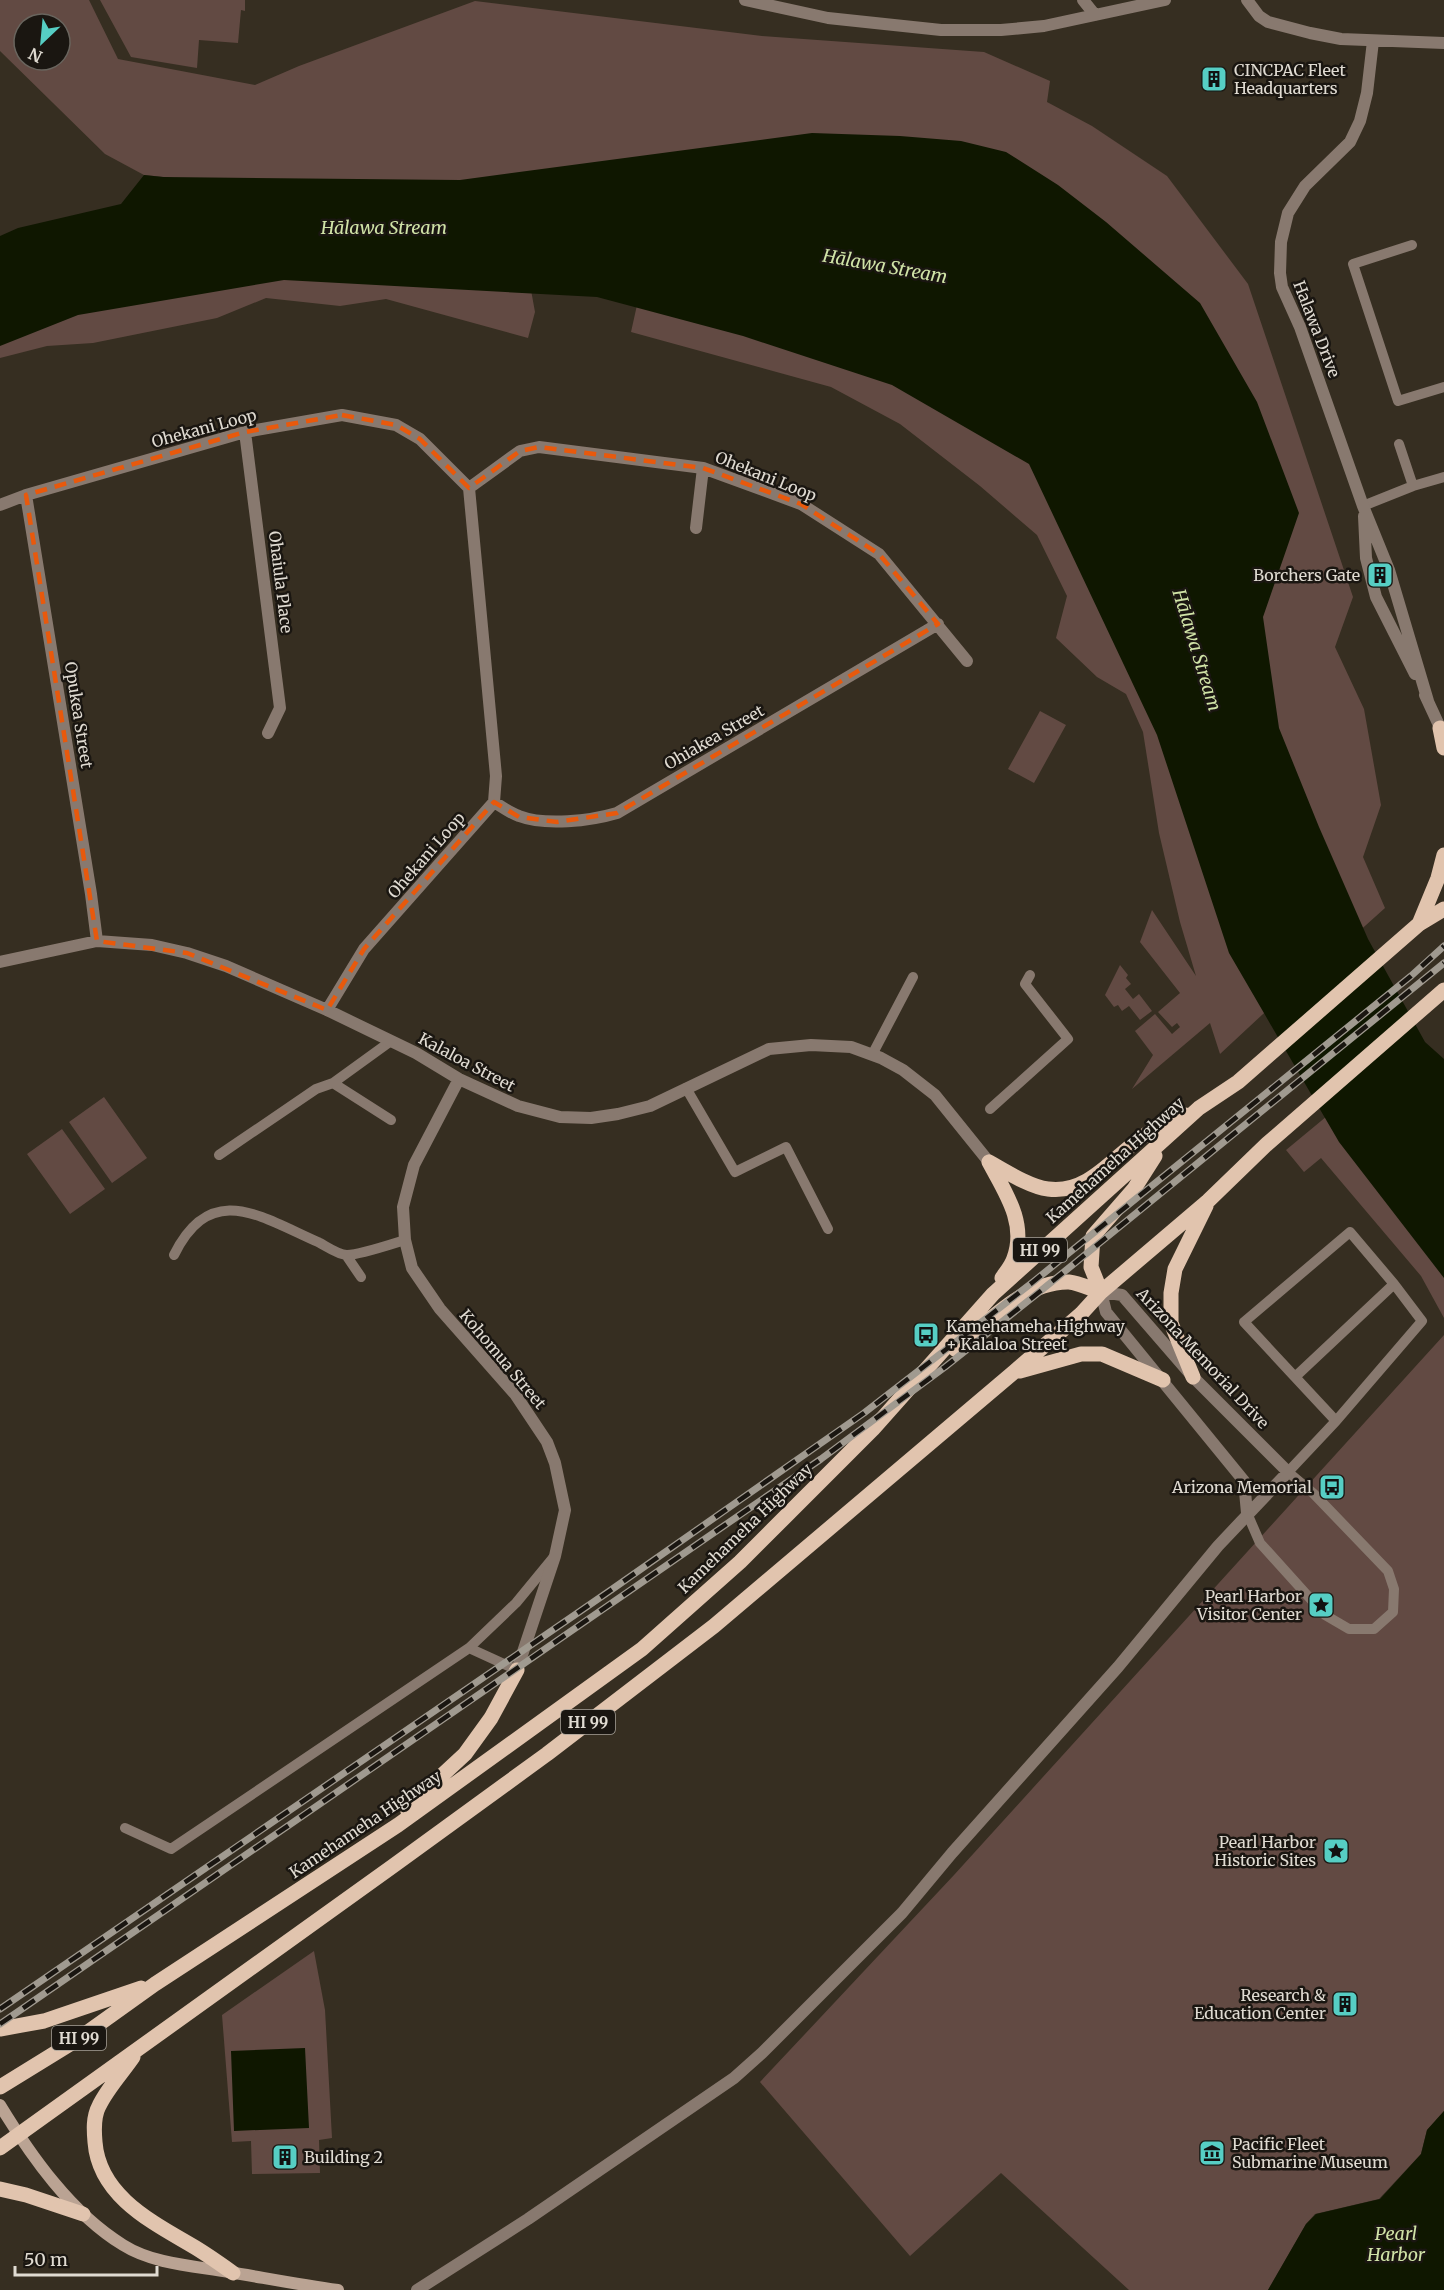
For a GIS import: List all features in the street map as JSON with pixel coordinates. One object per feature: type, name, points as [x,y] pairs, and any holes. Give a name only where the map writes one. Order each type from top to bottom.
[{"type":"main road","points":[[1443,732],[1444,748]]},
{"type":"main road","points":[[1419,924],[1444,855]]},
{"type":"main road","name":"Kamehameha Highway","points":[[0,2088],[78,2039],[155,1984],[398,1825],[642,1649],[740,1562],[873,1429],[993,1294],[1199,1108],[1238,1082],[1396,943],[1419,924],[1444,909]]},
{"type":"main road","name":"HI 99","points":[[0,2148],[547,1754],[714,1626],[1081,1314],[1101,1292],[1208,1201],[1267,1144],[1444,990]]},
{"type":"main road","points":[[989,1162],[1046,1189],[1072,1189],[1096,1175],[1148,1133],[1199,1108]]},
{"type":"main road","points":[[1101,1292],[1091,1267],[1093,1236],[1134,1190],[1165,1141]]},
{"type":"main road","points":[[989,1162],[1013,1206],[1019,1235],[1014,1258],[993,1294]]},
{"type":"main road","points":[[1193,1377],[1171,1323],[1171,1293],[1175,1269],[1208,1201]]},
{"type":"main road","points":[[926,1371],[1009,1306],[1037,1288],[1070,1282],[1101,1292]]},
{"type":"main road","points":[[1014,1372],[1081,1354],[1102,1354],[1163,1380]]},
{"type":"main road","points":[[398,1825],[424,1792],[465,1754],[491,1718],[517,1670]]},
{"type":"main road","points":[[0,2029],[44,2020],[155,1984]]},
{"type":"main road","points":[[141,2046],[98,2107],[94,2128],[96,2153],[104,2174],[130,2206],[154,2225],[189,2244],[233,2273]]},
{"type":"main road","points":[[0,2189],[83,2214]]},
{"type":"street","points":[[745,0],[828,18],[941,30],[1001,30],[1044,26],[1165,0]]},
{"type":"street","points":[[1083,0],[1095,15]]},
{"type":"street","points":[[1247,0],[1258,16],[1268,22],[1331,37],[1444,43]]},
{"type":"street","name":"Halawa Drive","points":[[1373,41],[1367,93],[1356,131],[1350,142],[1316,174],[1296,198],[1283,227],[1279,258],[1282,287],[1328,401],[1363,506],[1389,570],[1428,701]]},
{"type":"street","name":"Ohekani Loop","points":[[0,505],[26,495],[245,432],[342,415],[396,425],[420,439],[469,488],[520,451],[539,447],[703,468],[801,504],[879,554],[967,661]]},
{"type":"street","name":"Ohaiula Place","points":[[245,432],[280,708],[268,733]]},
{"type":"street","points":[[696,528],[703,468]]},
{"type":"street","points":[[469,488],[496,776],[494,802]]},
{"type":"street","name":"Opukea Street","points":[[26,495],[92,894],[97,941]]},
{"type":"street","name":"Halawa Drive","points":[[1363,506],[1366,558],[1376,597],[1443,732]]},
{"type":"street","name":"Ohiakea Street","points":[[494,802],[519,817],[557,822],[593,820],[617,813],[938,624]]},
{"type":"street","name":"Ohekani Loop","points":[[327,1010],[364,949],[494,802]]},
{"type":"street","name":"Kalaloa Street","points":[[0,962],[97,941],[152,945],[188,952],[327,1010],[416,1053],[459,1079],[518,1106],[560,1117],[591,1118],[650,1106],[769,1049],[812,1045],[851,1047],[903,1070],[934,1095],[989,1162]]},
{"type":"street","name":"Kohomua Street","points":[[459,1079],[414,1165],[403,1207],[405,1240],[412,1268],[440,1309],[515,1394],[547,1442],[555,1463],[565,1510],[555,1556],[517,1670]]},
{"type":"street","points":[[1101,1292],[1106,1312],[1244,1481],[1247,1513]]},
{"type":"street","name":"Arizona Memorial Drive","points":[[1101,1292],[1122,1295],[1193,1377],[1288,1472]]},
{"type":"street","points":[[417,2290],[528,2219],[734,2078],[762,2053],[902,1913],[952,1853],[1118,1667],[1169,1603],[1247,1513],[1288,1472]]},
{"type":"street","points":[[0,2105],[18,2135],[83,2214],[124,2246],[146,2256],[174,2263],[338,2290]]},
{"type":"lane","points":[[1412,244],[1353,264],[1398,401],[1444,387]]},
{"type":"lane","points":[[1399,444],[1413,486]]},
{"type":"lane","points":[[1363,506],[1413,486],[1444,477]]},
{"type":"lane","points":[[990,1110],[1068,1039],[1025,984],[1030,975]]},
{"type":"lane","points":[[872,1055],[913,977]]},
{"type":"lane","points":[[219,1155],[316,1089],[333,1083],[391,1041]]},
{"type":"lane","points":[[333,1083],[391,1120]]},
{"type":"lane","points":[[686,1088],[735,1172],[786,1147],[828,1229]]},
{"type":"lane","points":[[174,1255],[181,1241],[202,1218],[225,1209],[249,1211],[346,1255],[362,1277]]},
{"type":"lane","points":[[1247,1513],[1260,1544],[1324,1615],[1349,1629],[1374,1629],[1394,1612],[1394,1588],[1388,1571],[1313,1493],[1288,1472],[1336,1421],[1422,1321],[1395,1284],[1350,1232],[1244,1322],[1336,1421]]},
{"type":"lane","points":[[346,1255],[405,1240]]},
{"type":"lane","points":[[1295,1377],[1395,1284]]},
{"type":"lane","points":[[125,1828],[171,1849],[468,1648],[516,1603],[555,1556]]},
{"type":"lane","points":[[468,1648],[517,1670]]},
{"type":"highlighted area","points":[[342,415],[396,425],[420,439],[469,488],[520,451],[539,447],[703,468],[801,504],[879,554],[938,624],[617,813],[557,822],[519,817],[494,802],[364,949],[327,1010],[187,953],[97,941],[26,495],[245,432]]},
{"type":"shaded area","points":[[0,0],[89,0],[118,59],[255,85],[299,66],[475,1],[762,36],[984,52],[1050,81],[1047,102],[1092,126],[1167,176],[1248,284],[1353,597],[1335,647],[1364,709],[1381,805],[1363,857],[1385,908],[1326,961],[1232,544],[535,215],[144,175],[105,154],[21,72],[72,72],[72,12],[12,12],[12,63],[0,51]]},
{"type":"shaded area","points":[[100,0],[245,0],[245,11],[241,10],[238,43],[199,40],[197,68],[131,57]]},
{"type":"shaded area","points":[[156,256],[529,279],[535,312],[528,338],[386,299],[340,306],[266,298],[217,318],[93,343],[47,346],[0,358],[0,323]]},
{"type":"shaded area","points":[[682,278],[1099,463],[1277,1001],[1220,1054],[1210,1023],[1132,1089],[1153,1055],[1135,1031],[1155,1014],[1172,1034],[1180,1027],[1177,1023],[1172,1027],[1158,1012],[1180,993],[1140,942],[1152,910],[1196,976],[1180,922],[1159,833],[1143,732],[1126,694],[1097,677],[1056,638],[1067,596],[1037,535],[980,486],[900,424],[831,387],[631,332],[639,296]]},
{"type":"shaded area","points":[[1040,711],[1066,725],[1034,783],[1008,769]]},
{"type":"shaded area","points":[[1120,965],[1128,975],[1126,978],[1131,984],[1125,989],[1133,999],[1139,994],[1152,1011],[1140,1020],[1129,1006],[1122,1011],[1118,1005],[1114,1007],[1105,995]]},
{"type":"shaded area","points":[[104,1097],[147,1158],[112,1183],[69,1122]]},
{"type":"shaded area","points":[[1350,1097],[1444,1250],[1444,1318],[1421,1276],[1321,1158],[1304,1172],[1286,1150]]},
{"type":"shaded area","points":[[62,1129],[105,1189],[70,1214],[27,1154]]},
{"type":"shaded area","name":"Pearl Harbor Visitor Center","points":[[1444,1335],[1444,2111],[1427,2130],[1421,2154],[1379,2199],[1315,2214],[1306,2224],[1268,2290],[1129,2290],[1001,2173],[910,2256],[760,2082],[954,1875]]},
{"type":"shaded area","points":[[314,1951],[325,2010],[332,2138],[319,2140],[320,2173],[252,2174],[251,2141],[232,2142],[222,2015]]},
{"type":"water","name":"Hālawa Stream","points":[[812,133],[961,141],[1006,152],[1058,185],[1106,222],[1200,303],[1257,402],[1299,513],[1263,617],[1279,728],[1368,939],[1425,1042],[1444,1059],[1444,1278],[1339,1142],[1229,953],[1157,735],[1029,464],[892,385],[743,336],[597,297],[284,280],[78,315],[0,346],[0,236],[18,228],[121,204],[144,175],[460,180]]},
{"type":"water","points":[[305,2048],[309,2128],[234,2131],[231,2051]]},
{"type":"water","name":"Pearl Harbor","points":[[1444,2111],[1444,2290],[1268,2290],[1306,2224],[1316,2214],[1380,2199],[1421,2154],[1427,2130]]},
{"type":"railway","points":[[0,2009],[611,1590],[864,1413],[1033,1282],[1411,976],[1444,946]]},
{"type":"railway","points":[[0,2024],[821,1459],[945,1367],[1038,1293],[1444,963]]},
{"type":"place","name":"CINCPAC Fleet Headquarters","points":[[1214,79]]},
{"type":"place","name":"Borchers Gate","points":[[1380,575]]},
{"type":"place","name":"Kamehameha Highway + Kalaloa Street","points":[[926,1335]]},
{"type":"place","name":"Arizona Memorial","points":[[1332,1487]]},
{"type":"place","name":"Pearl Harbor Visitor Center","points":[[1321,1605]]},
{"type":"place","name":"Pearl Harbor Historic Sites","points":[[1336,1851]]},
{"type":"place","name":"Research & Education Center","points":[[1345,2004]]},
{"type":"place","name":"Pacific Fleet Submarine Museum","points":[[1212,2153]]},
{"type":"place","name":"Building 2","points":[[285,2157]]}]
